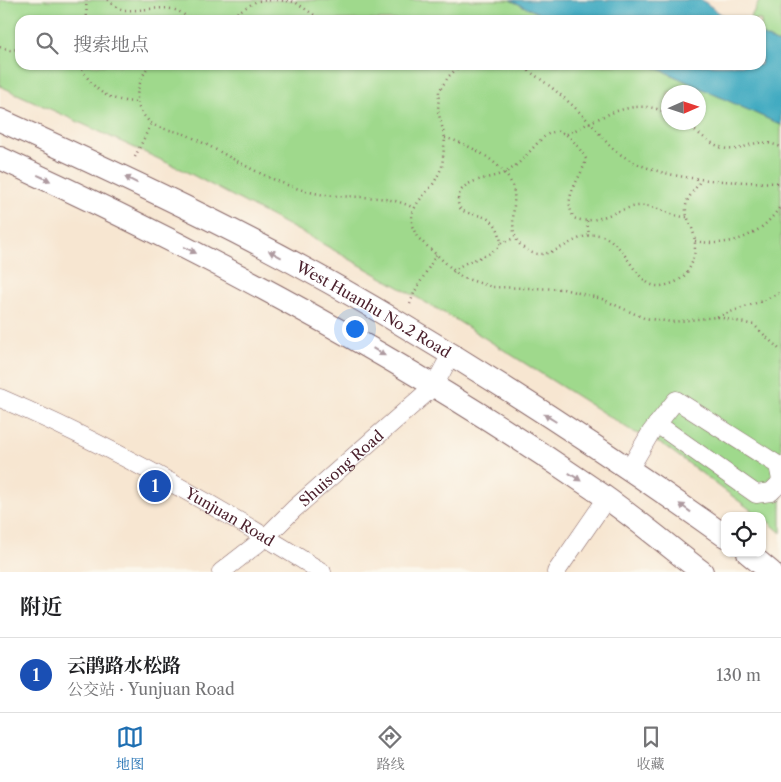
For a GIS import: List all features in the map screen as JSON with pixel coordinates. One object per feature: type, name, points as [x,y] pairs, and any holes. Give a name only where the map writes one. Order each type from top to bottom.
[{"type":"main road","name":"West Huanhu No.2 Road","points":[[0,120],[122,175],[218,224],[392,318],[630,468],[721,533]]},
{"type":"main road","points":[[0,158],[108,207],[296,305],[434,386],[606,498],[702,572]]},
{"type":"main road","points":[[753,557],[771,572]]},
{"type":"street","name":"Shuisong Road","points":[[221,572],[266,536],[434,386],[450,354]]},
{"type":"street","name":"Yunjuan Road","points":[[0,398],[162,477],[266,536],[322,572]]},
{"type":"street","points":[[630,468],[657,424],[676,400],[778,465],[781,481],[771,492],[756,494],[657,424]]},
{"type":"street","points":[[556,572],[606,498]]},
{"type":"path","points":[[86,0],[87,15]]},
{"type":"path","points":[[108,0],[116,7],[125,10],[166,4],[175,6],[186,15]]},
{"type":"path","points":[[233,15],[257,1],[276,0],[295,2],[314,15]]},
{"type":"path","points":[[0,47],[15,50]]},
{"type":"path","points":[[82,70],[101,93],[118,101],[138,102]]},
{"type":"path","points":[[146,70],[143,75],[138,102],[139,108],[151,124],[185,134],[262,176],[310,192],[340,197],[383,197],[415,208]]},
{"type":"path","points":[[456,70],[439,91],[438,111],[445,138],[442,167],[434,183],[415,208],[412,226],[417,237],[460,277],[492,287],[563,290],[602,299],[644,318],[672,322],[716,317],[762,301],[781,292]]},
{"type":"path","points":[[528,70],[549,84],[612,147],[636,163],[700,180],[781,183]]},
{"type":"path","points":[[567,134],[619,109],[644,108],[661,112]]},
{"type":"path","points":[[136,157],[151,124]]},
{"type":"path","points":[[695,130],[727,149],[738,148],[756,142],[769,142],[781,148]]},
{"type":"path","points":[[501,243],[496,225],[487,217],[466,213],[460,207],[458,198],[463,188],[469,183],[505,173],[522,162],[533,146],[544,136],[558,132],[567,134],[576,143],[586,159],[580,178],[571,190],[570,210],[574,218],[587,222],[621,209],[639,206],[662,209],[680,217],[687,217]]},
{"type":"path","points":[[445,138],[454,140],[495,162],[505,173],[514,193],[512,213],[516,238],[518,244],[527,251],[542,253],[555,251],[589,236],[607,238],[621,250],[638,274],[649,284],[662,286],[677,281],[688,274],[694,256],[695,241],[687,217],[686,205],[700,180]]},
{"type":"path","points":[[695,241],[721,243],[746,237],[760,230],[772,219],[781,205]]},
{"type":"path","points":[[587,222],[589,236]]},
{"type":"path","points":[[453,272],[468,261],[492,252],[501,243],[516,238]]},
{"type":"path","points":[[410,304],[414,293],[436,256]]},
{"type":"path","points":[[716,317],[754,325],[781,351]]},
{"type":"green space","points":[[0,0],[510,0],[542,15],[15,15],[15,70],[661,70],[694,85],[661,85],[661,130],[706,130],[706,91],[781,125],[781,533],[766,520],[766,512],[754,512],[665,446],[632,431],[453,318],[316,240],[185,171],[0,86]]},
{"type":"green space","points":[[760,0],[781,0],[781,44],[766,37],[766,15],[752,15]]},
{"type":"water","points":[[510,0],[702,0],[722,15],[542,15]]},
{"type":"water","points":[[766,37],[781,44],[781,125],[706,91],[706,85],[694,85],[661,70],[766,70]]},
{"type":"place","name":"云鹃路水松路","points":[[155,486]]}]
